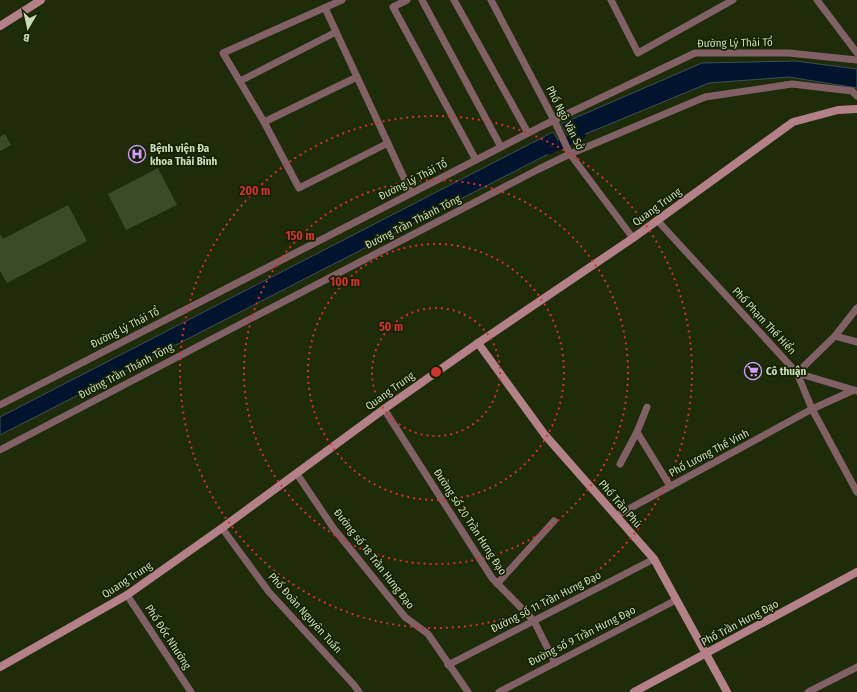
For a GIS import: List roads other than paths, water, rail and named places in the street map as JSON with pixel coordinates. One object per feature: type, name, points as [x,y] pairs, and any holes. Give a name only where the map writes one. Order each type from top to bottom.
[{"type":"main road","points":[[0,26],[41,0]]},
{"type":"main road","name":"Quang Trung","points":[[0,667],[127,595],[297,474],[384,409],[633,238],[793,122],[838,110],[857,109]]},
{"type":"main road","name":"Phố Trần Phú","points":[[478,343],[545,435],[654,559],[727,692]]},
{"type":"main road","name":"Phố Trần Hưng Đạo","points":[[634,692],[857,572]]},
{"type":"street","points":[[342,0],[223,53],[264,122],[298,188],[388,143]]},
{"type":"street","points":[[407,0],[393,7],[476,160]]},
{"type":"street","points":[[422,0],[501,147]]},
{"type":"street","points":[[454,0],[528,133]]},
{"type":"street","name":"Phố Ngô Văn Sở","points":[[491,0],[554,120],[568,151],[633,238]]},
{"type":"street","points":[[611,0],[638,53],[733,0]]},
{"type":"street","points":[[817,0],[857,54]]},
{"type":"street","points":[[325,8],[412,193]]},
{"type":"street","points":[[240,81],[336,32]]},
{"type":"street","name":"Đường Lý Thái Tổ","points":[[0,405],[528,133],[695,54],[789,53],[857,60]]},
{"type":"street","points":[[264,122],[357,77]]},
{"type":"street","name":"Đường Trần Thánh Tông","points":[[0,450],[568,151],[705,97],[792,84],[852,91],[857,96]]},
{"type":"street","name":"Phố Phạm Thế Hiển","points":[[657,220],[797,373],[812,409],[857,492]]},
{"type":"street","points":[[855,390],[797,373],[835,336],[856,310]]},
{"type":"street","points":[[835,336],[857,342]]},
{"type":"street","name":"Phố Lương Thế Vinh","points":[[616,516],[812,409],[855,390]]},
{"type":"street","points":[[620,464],[637,432],[647,407]]},
{"type":"street","name":"Đường số 20 Trần Hưng Đạo","points":[[384,409],[497,584],[534,621],[555,663]]},
{"type":"street","points":[[637,432],[670,486]]},
{"type":"street","name":"Đường số 18 Trần Hưng Đạo","points":[[297,474],[334,529],[405,617],[428,634],[468,692]]},
{"type":"street","points":[[497,584],[554,521]]},
{"type":"street","name":"Phố Đoàn Nguyên Tuấn","points":[[222,528],[269,592],[359,692]]},
{"type":"street","name":"Đường số 11 Trần Hưng Đạo","points":[[448,665],[654,559]]},
{"type":"street","name":"Phố Đốc Nhưỡng","points":[[127,595],[191,692]]},
{"type":"street","name":"Đường số 9 Trần Hưng Đạo","points":[[498,692],[676,600]]},
{"type":"street","points":[[808,692],[857,667]]},
{"type":"water","points":[[796,61],[857,69],[857,88],[789,77],[709,83],[571,140],[561,124],[702,63]]},
{"type":"water","points":[[553,132],[562,147],[0,435],[0,417]]},
{"type":"waterway","points":[[549,150],[581,135]]},
{"type":"place","name":"Bệnh viện Đa khoa Thái Bình","points":[[137,154]]},
{"type":"place","name":"Cô thuận","points":[[753,371]]}]
